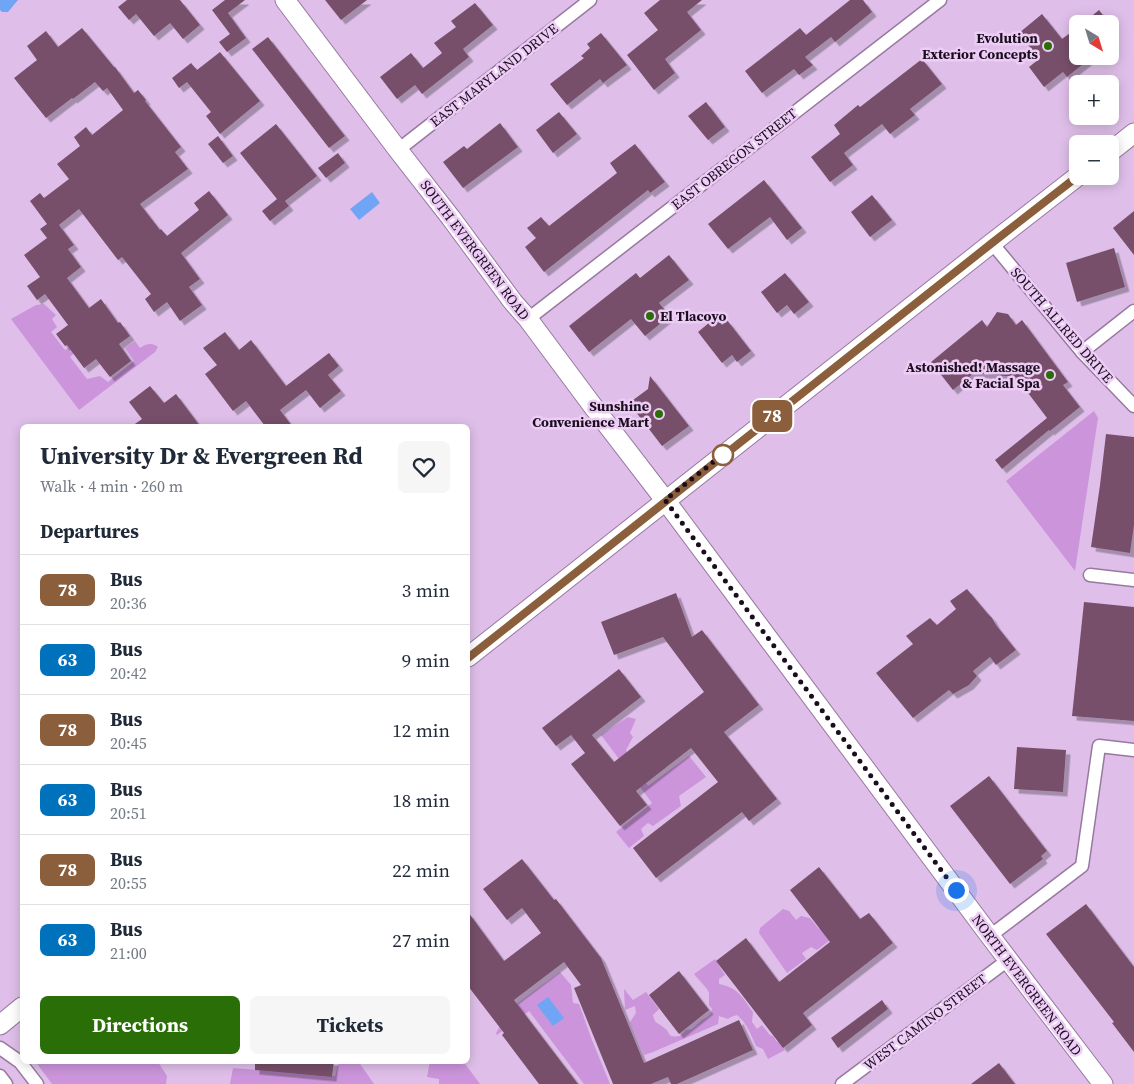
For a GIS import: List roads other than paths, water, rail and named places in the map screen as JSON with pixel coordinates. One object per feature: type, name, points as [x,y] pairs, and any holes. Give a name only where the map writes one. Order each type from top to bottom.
[{"type":"street","name":"SOUTH EVERGREEN ROAD","points":[[285,0],[665,500]]},
{"type":"street","name":"EAST MARYLAND DRIVE","points":[[398,150],[590,0]]},
{"type":"street","name":"EAST OBREGON STREET","points":[[528,319],[940,0]]},
{"type":"street","points":[[1119,145],[1134,133]]},
{"type":"street","points":[[470,656],[665,500],[1069,183]]},
{"type":"street","name":"SOUTH ALLRED DRIVE","points":[[992,243],[1082,352],[1134,406]]},
{"type":"street","points":[[1082,352],[1134,311]]},
{"type":"street","name":"NORTH EVERGREEN ROAD","points":[[665,500],[990,936],[1103,1084]]},
{"type":"street","points":[[1090,575],[1134,580]]},
{"type":"street","points":[[990,936],[1082,866],[1099,746],[1134,750]]},
{"type":"street","name":"WEST CAMINO STREET","points":[[842,1084],[1008,960]]},
{"type":"street","points":[[0,1025],[20,1009]]},
{"type":"street","points":[[0,1048],[20,1062]]},
{"type":"street","points":[[22,1064],[37,1084]]},
{"type":"street","points":[[0,1076],[6,1084]]},
{"type":"water","points":[[0,0],[18,0],[8,12],[2,12],[0,10]]},
{"type":"water","points":[[372,192],[380,203],[359,220],[350,209]]},
{"type":"water","points":[[548,997],[564,1018],[553,1026],[537,1005]]},
{"type":"place","name":"Evolution Exterior Concepts","points":[[1048,46]]},
{"type":"place","name":"El Tlacoyo","points":[[650,316]]},
{"type":"place","name":"Astonished! Massage & Facial Spa","points":[[1050,375]]},
{"type":"place","name":"Sunshine Convenience Mart","points":[[659,414]]}]
